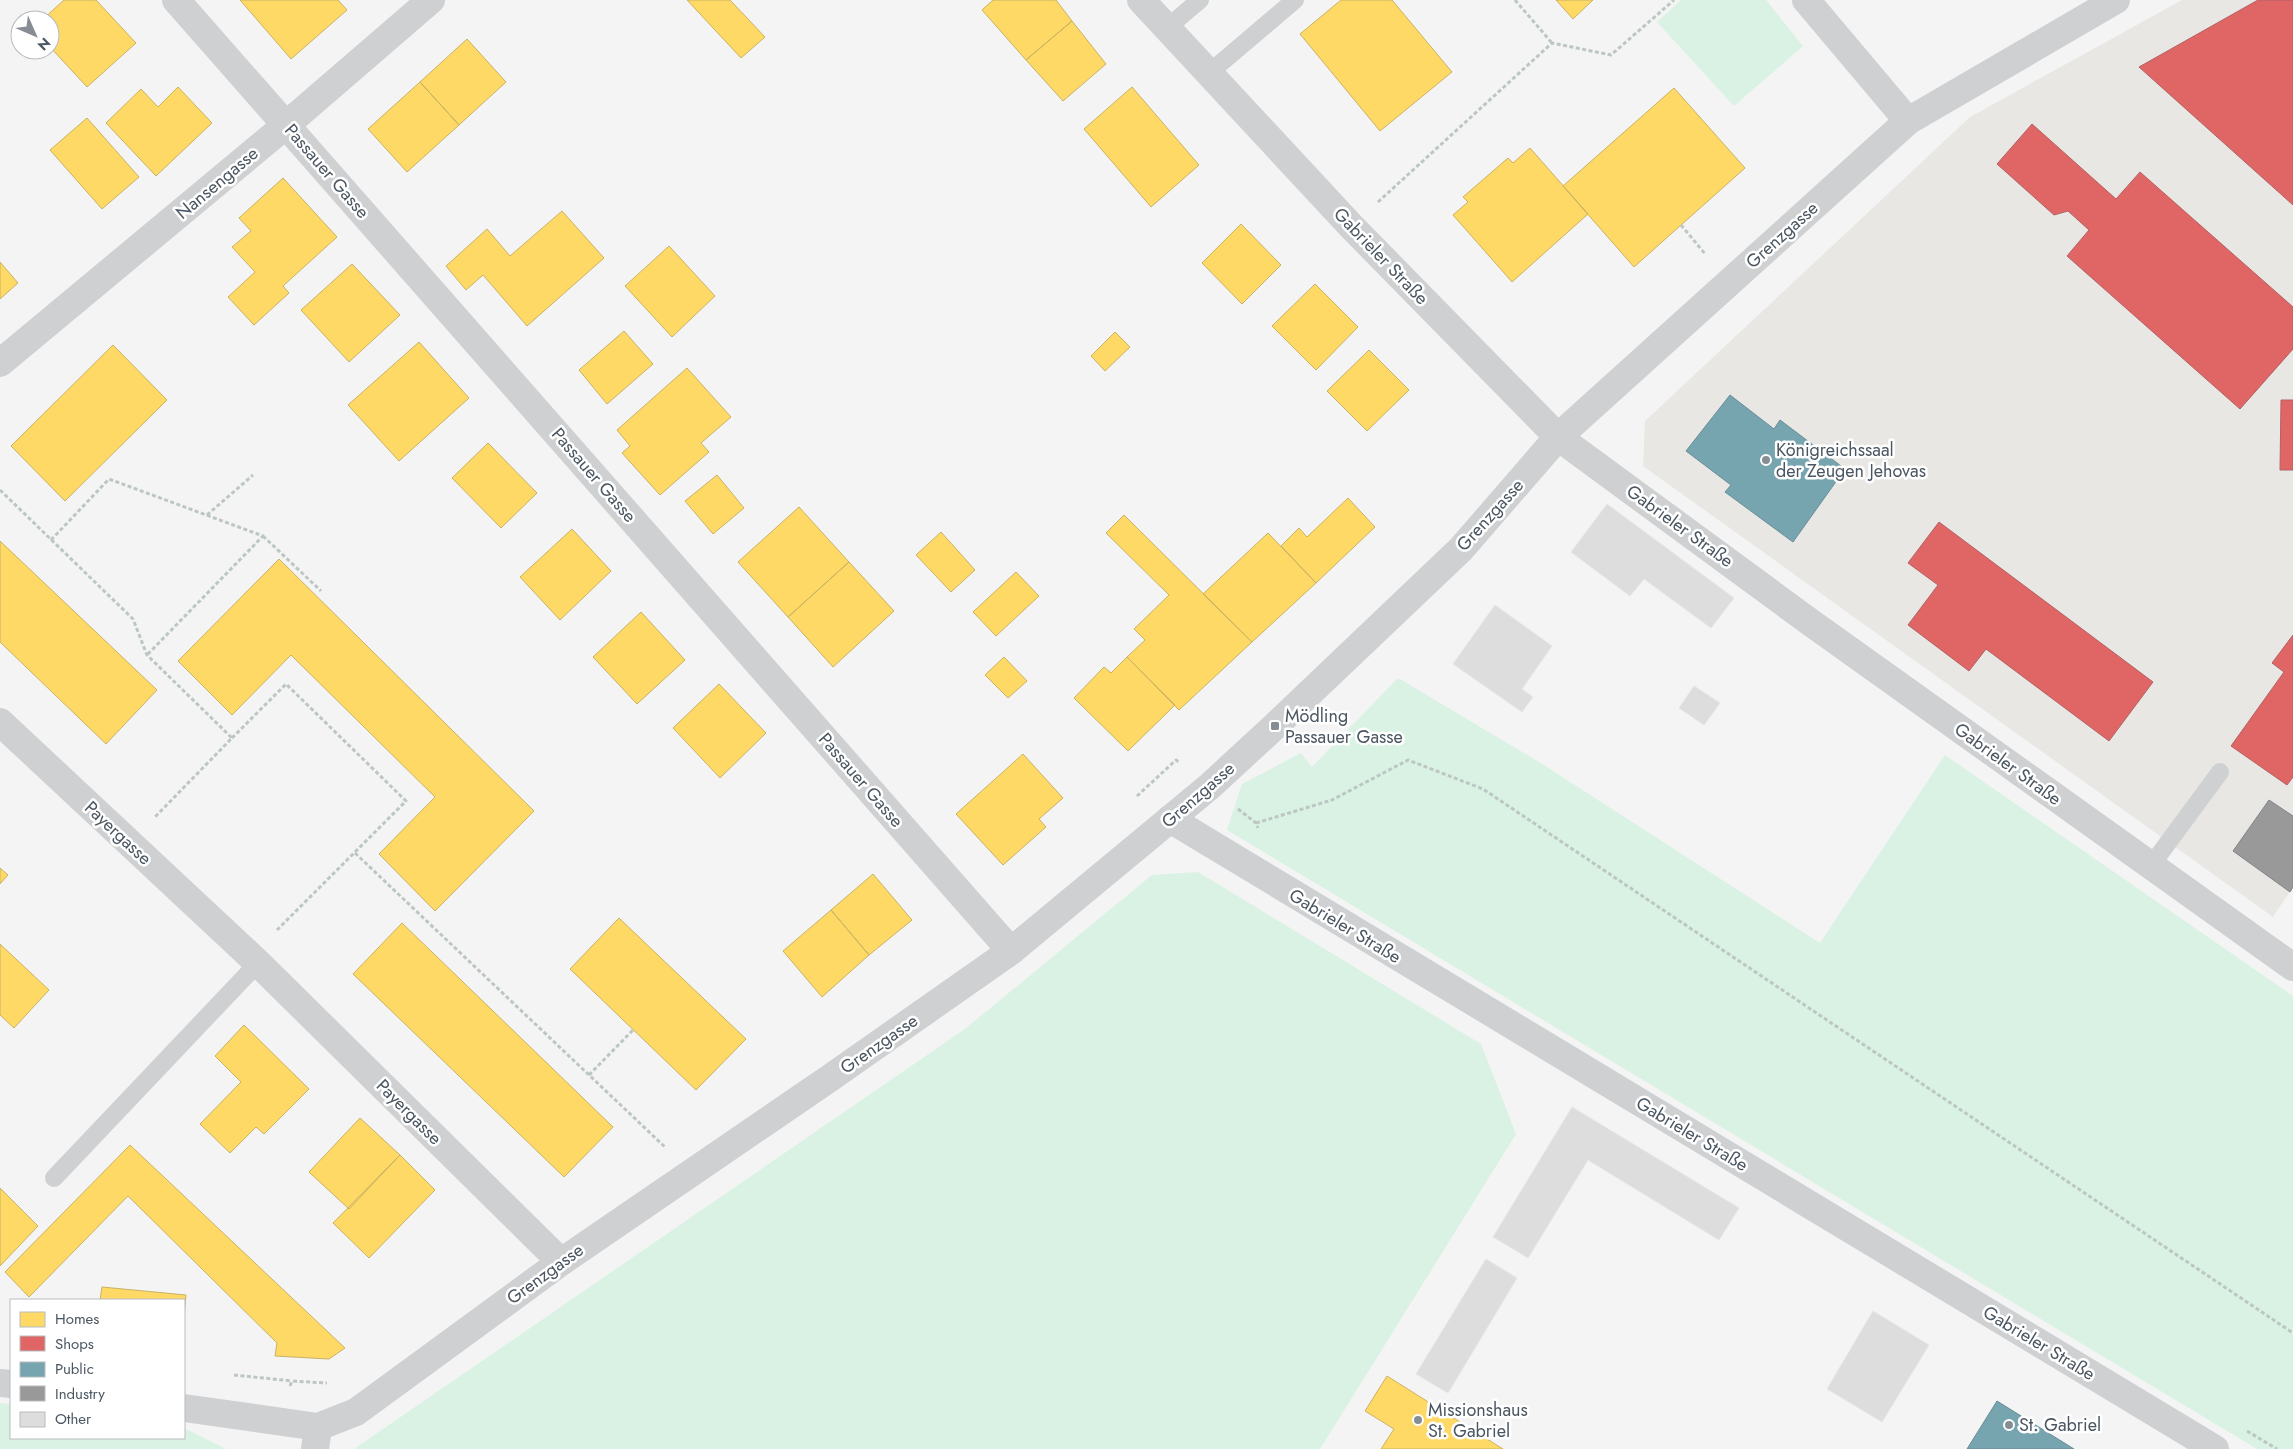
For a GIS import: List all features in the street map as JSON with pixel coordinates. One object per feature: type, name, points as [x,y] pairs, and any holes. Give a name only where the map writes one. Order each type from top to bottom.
[{"type":"street","name":"Passauer Gasse","points":[[176,0],[1011,951]]},
{"type":"street","name":"Nansengasse","points":[[0,364],[286,125],[431,0]]},
{"type":"street","name":"Gabrieler Straße","points":[[1141,0],[1351,226],[1558,438],[2150,866],[2293,967]]},
{"type":"street","points":[[1806,0],[1908,120]]},
{"type":"street","name":"Grenzgasse","points":[[185,1408],[317,1438],[356,1412],[561,1262],[830,1078],[1011,951],[1210,786],[1275,726],[1461,549],[1558,438],[1908,120],[2116,0]]},
{"type":"street","name":"Payergasse","points":[[0,722],[254,960],[561,1262]]},
{"type":"street","name":"Gabrieler Straße","points":[[1170,820],[2215,1449]]},
{"type":"lane","points":[[1167,28],[1200,0]]},
{"type":"lane","points":[[1209,74],[1295,0]]},
{"type":"lane","points":[[2150,866],[2220,772]]},
{"type":"lane","points":[[54,1178],[254,960]]},
{"type":"path","points":[[1515,0],[1552,43],[1611,55],[1674,0]]},
{"type":"path","points":[[1653,18],[1656,22]]},
{"type":"path","points":[[1351,226],[1552,43]]},
{"type":"path","points":[[207,515],[253,475]]},
{"type":"path","points":[[51,540],[110,479],[263,536],[321,591]]},
{"type":"path","points":[[0,490],[133,619],[147,655],[232,738]]},
{"type":"path","points":[[147,655],[263,536]]},
{"type":"path","points":[[129,843],[286,684],[406,801],[254,960]]},
{"type":"path","points":[[1256,823],[1332,800],[1408,760],[1483,789],[2293,1333]]},
{"type":"path","points":[[355,853],[672,1153]]},
{"type":"path","points":[[589,1075],[633,1030]]},
{"type":"shaded area","points":[[2182,0],[2293,0],[2293,887],[2273,917],[1643,466],[1645,421],[1970,117]]},
{"type":"green space","points":[[1681,0],[1766,0],[1803,46],[1734,106],[1657,22]]},
{"type":"green space","points":[[1398,678],[1539,762],[1820,943],[1945,755],[2293,996],[2293,1449],[2257,1449],[1227,830],[1242,784],[1301,753],[1312,767]]},
{"type":"green space","points":[[1198,872],[1481,1044],[1516,1134],[1320,1449],[354,1449],[965,1029],[1152,875]]},
{"type":"green space","points":[[0,1403],[10,1404],[10,1439],[185,1439],[185,1428],[226,1449],[0,1449]]},
{"type":"building: Homes","points":[[64,0],[96,0],[136,43],[87,87],[60,58],[60,10],[53,10]]},
{"type":"building: Homes","points":[[240,0],[338,0],[347,10],[291,59]]},
{"type":"building: Homes","points":[[687,0],[730,0],[765,37],[741,58]]},
{"type":"building: Homes","points":[[993,0],[1056,0],[1072,21],[1026,60],[982,10]]},
{"type":"building: Homes","points":[[1341,0],[1392,0],[1452,72],[1380,131],[1300,34]]},
{"type":"building: Homes","points":[[1556,0],[1593,0],[1573,19]]},
{"type":"building: Homes","points":[[1072,21],[1106,64],[1063,101],[1026,60]]},
{"type":"building: Homes","points":[[467,39],[506,82],[459,125],[420,82]]},
{"type":"building: Homes","points":[[420,82],[459,125],[407,172],[368,129]]},
{"type":"building: Homes","points":[[178,87],[212,123],[156,176],[106,123],[141,89],[158,107]]},
{"type":"building: Homes","points":[[1132,87],[1199,165],[1151,207],[1084,129]]},
{"type":"building: Homes","points":[[1674,88],[1745,168],[1634,267],[1563,186]]},
{"type":"building: Homes","points":[[87,118],[139,177],[102,209],[50,150]]},
{"type":"building: Homes","points":[[1530,148],[1588,214],[1512,282],[1453,215],[1468,202],[1463,197],[1508,158],[1513,163]]},
{"type":"building: Homes","points":[[283,178],[337,237],[283,286],[289,293],[254,325],[228,297],[255,272],[232,247],[251,231],[239,218]]},
{"type":"building: Homes","points":[[562,211],[604,258],[527,326],[483,275],[466,290],[446,266],[487,229],[510,256]]},
{"type":"building: Homes","points":[[1241,224],[1281,265],[1242,304],[1202,263]]},
{"type":"building: Homes","points":[[669,246],[715,296],[672,337],[625,286]]},
{"type":"building: Homes","points":[[0,262],[18,283],[0,299]]},
{"type":"building: Homes","points":[[352,264],[400,315],[349,362],[301,310]]},
{"type":"building: Homes","points":[[1315,284],[1358,327],[1316,370],[1272,326]]},
{"type":"building: Homes","points":[[624,331],[653,364],[607,404],[579,370]]},
{"type":"building: Homes","points":[[1115,332],[1130,347],[1105,371],[1091,356]]},
{"type":"building: Homes","points":[[419,342],[469,398],[399,461],[348,405]]},
{"type":"building: Homes","points":[[113,345],[167,400],[65,501],[11,446]]},
{"type":"building: Homes","points":[[1369,350],[1409,390],[1367,431],[1327,391]]},
{"type":"building: Homes","points":[[687,368],[731,417],[701,443],[709,452],[660,495],[622,453],[630,446],[617,430]]},
{"type":"building: Homes","points":[[488,443],[537,493],[501,528],[452,478]]},
{"type":"building: Homes","points":[[717,475],[744,508],[713,534],[685,501]]},
{"type":"building: Homes","points":[[1348,498],[1375,527],[1316,583],[1281,546],[1299,528],[1307,537]]},
{"type":"building: Homes","points":[[799,507],[849,562],[788,617],[738,562]]},
{"type":"building: Homes","points":[[1124,515],[1252,642],[1179,710],[1127,657],[1145,640],[1134,629],[1169,595],[1106,533]]},
{"type":"building: Homes","points":[[572,529],[611,571],[560,620],[520,577]]},
{"type":"building: Homes","points":[[941,532],[975,570],[951,592],[916,555]]},
{"type":"building: Homes","points":[[1268,533],[1316,583],[1252,642],[1203,594]]},
{"type":"building: Homes","points":[[0,541],[157,690],[106,744],[0,642]]},
{"type":"building: Homes","points":[[279,559],[534,811],[435,911],[379,854],[435,797],[291,655],[232,715],[178,661]]},
{"type":"building: Homes","points":[[849,562],[894,611],[833,667],[788,617]]},
{"type":"building: Homes","points":[[1016,572],[1039,596],[996,636],[973,612]]},
{"type":"building: Homes","points":[[641,612],[685,660],[637,704],[593,657]]},
{"type":"building: Homes","points":[[1004,657],[1027,681],[1008,698],[985,675]]},
{"type":"building: Homes","points":[[1127,657],[1175,705],[1128,751],[1074,698],[1104,667],[1111,673]]},
{"type":"building: Homes","points":[[719,684],[766,733],[720,778],[673,728]]},
{"type":"building: Homes","points":[[1023,754],[1063,798],[1039,819],[1046,827],[1003,865],[956,814]]},
{"type":"building: Homes","points":[[0,868],[8,875],[0,884]]},
{"type":"building: Homes","points":[[873,874],[912,920],[869,955],[831,910]]},
{"type":"building: Homes","points":[[831,910],[869,955],[822,997],[783,951]]},
{"type":"building: Homes","points":[[619,918],[746,1039],[696,1090],[570,969]]},
{"type":"building: Homes","points":[[402,923],[613,1127],[564,1177],[353,974]]},
{"type":"building: Homes","points":[[0,944],[49,990],[14,1028],[0,1015]]},
{"type":"building: Homes","points":[[244,1025],[309,1089],[264,1134],[256,1127],[230,1153],[200,1124],[241,1082],[215,1056]]},
{"type":"building: Homes","points":[[360,1118],[400,1155],[349,1209],[309,1172]]},
{"type":"building: Homes","points":[[130,1145],[345,1348],[329,1359],[275,1356],[277,1343],[128,1196],[29,1297],[5,1272]]},
{"type":"building: Homes","points":[[400,1155],[435,1190],[369,1258],[333,1223]]},
{"type":"building: Homes","points":[[0,1188],[38,1226],[0,1266]]},
{"type":"building: Homes","points":[[102,1287],[186,1295],[185,1306],[185,1299],[100,1299]]},
{"type":"building: Homes","name":"Missionshaus St. Gabriel","points":[[1387,1376],[1503,1449],[1381,1449],[1394,1429],[1365,1411]]},
{"type":"building: Shops","points":[[2258,0],[2293,0],[2293,205],[2139,67]]},
{"type":"building: Shops","points":[[2032,124],[2116,199],[2140,172],[2293,307],[2293,349],[2240,409],[2067,256],[2089,230],[2068,211],[2054,215],[1997,164]]},
{"type":"building: Shops","points":[[2281,400],[2293,400],[2293,470],[2280,470]]},
{"type":"building: Shops","points":[[1939,522],[2153,682],[2109,741],[1986,649],[1969,671],[1908,625],[1938,585],[1908,563]]},
{"type":"building: Shops","points":[[2293,635],[2293,777],[2287,785],[2231,746],[2284,672],[2272,663]]},
{"type":"building: Public","name":"Königreichssaal der Zeugen Jehovas","points":[[1730,395],[1774,429],[1780,420],[1845,469],[1793,542],[1725,492],[1731,485],[1686,451]]},
{"type":"building: Public","name":"St. Gabriel","points":[[1997,1401],[2074,1449],[1967,1449]]},
{"type":"building: Industry","points":[[2269,800],[2293,816],[2293,887],[2290,892],[2233,851]]},
{"type":"building: Other","points":[[1607,504],[1734,598],[1711,628],[1644,579],[1630,596],[1571,552]]},
{"type":"building: Other","points":[[1495,605],[1552,646],[1522,689],[1533,697],[1522,712],[1453,664]]},
{"type":"building: Other","points":[[1694,686],[1720,703],[1704,725],[1679,708]]},
{"type":"building: Other","points":[[1572,1107],[1739,1208],[1719,1240],[1588,1160],[1528,1258],[1493,1237]]},
{"type":"building: Other","points":[[1486,1259],[1517,1278],[1448,1393],[1416,1374]]},
{"type":"building: Other","points":[[1873,1311],[1929,1345],[1882,1422],[1827,1389]]},
{"type":"place","name":"Königreichssaal der Zeugen Jehovas","points":[[1766,460]]},
{"type":"place","name":"Mödling Passauer Gasse","points":[[1275,726]]},
{"type":"place","name":"Missionshaus St. Gabriel","points":[[1418,1420]]},
{"type":"place","name":"St. Gabriel","points":[[2009,1425]]}]
